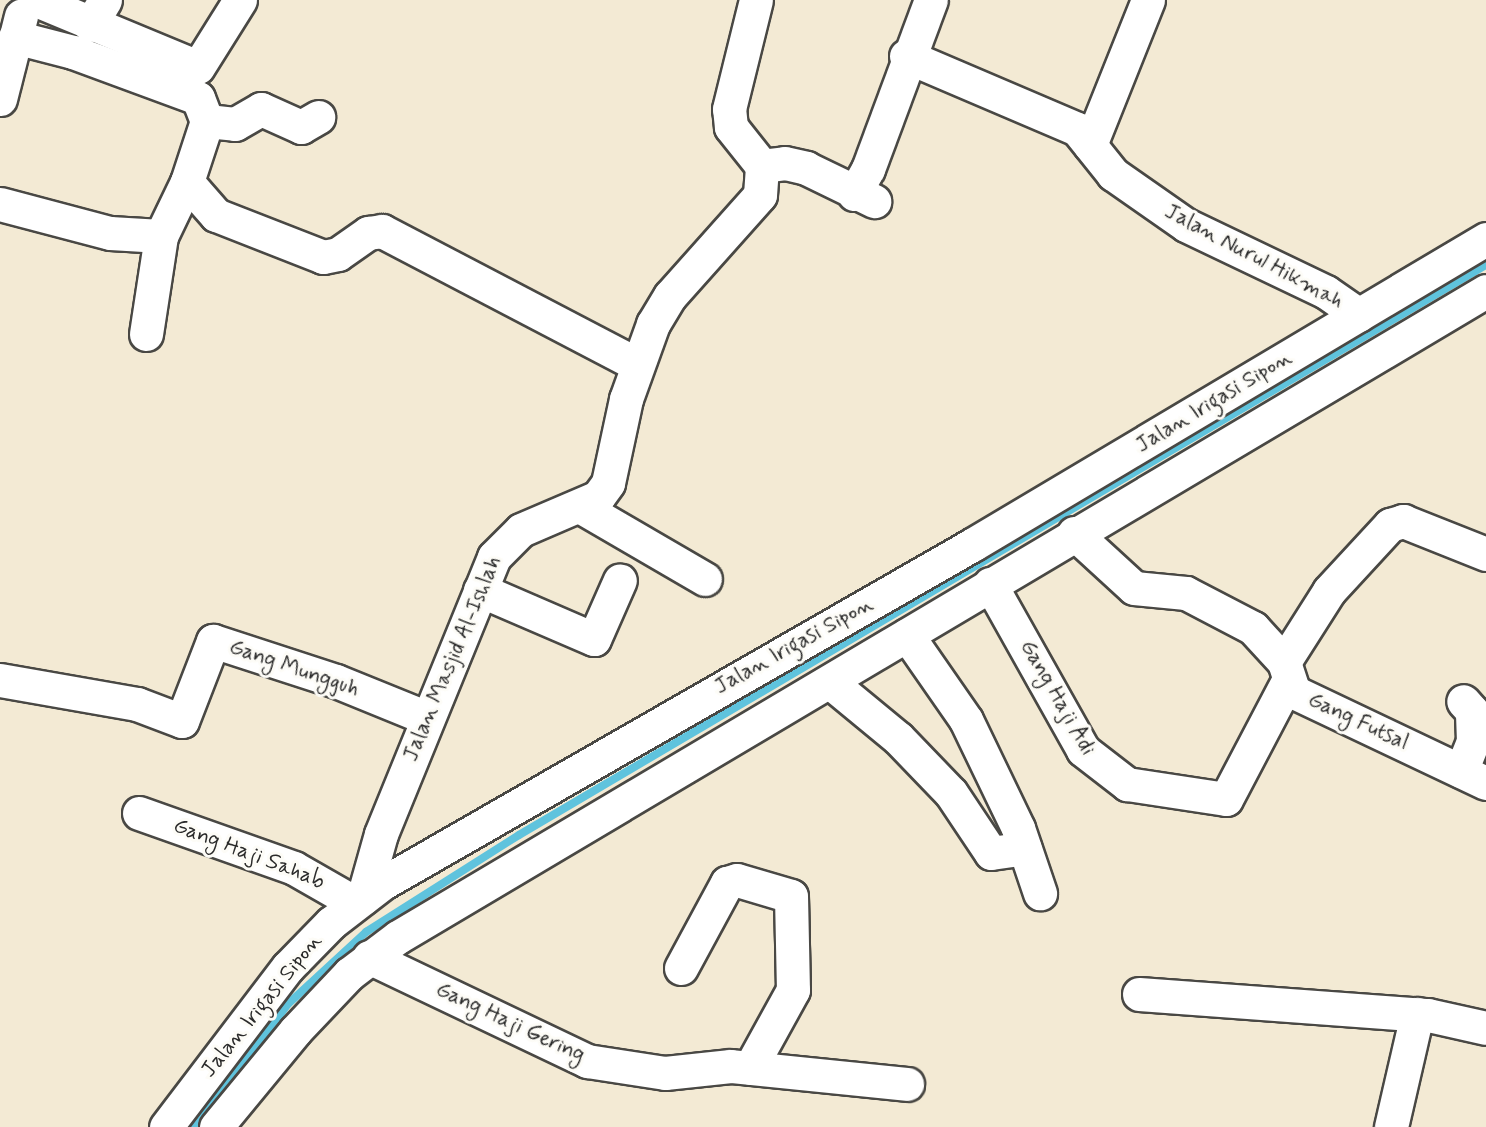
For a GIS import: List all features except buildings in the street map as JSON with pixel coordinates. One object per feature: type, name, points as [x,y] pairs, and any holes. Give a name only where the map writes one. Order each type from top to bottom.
[{"type":"street","points":[[0,99],[25,0]]},
{"type":"street","points":[[36,0],[97,12],[198,67],[240,0]]},
{"type":"street","points":[[756,0],[729,109],[730,127],[762,166],[785,163],[806,168],[864,197],[868,169],[906,56],[931,0]]},
{"type":"street","points":[[1090,145],[1148,0]]},
{"type":"street","points":[[15,37],[192,94],[207,121],[187,182],[161,236],[146,334]]},
{"type":"street","name":"Jalan Nurul Hikmah","points":[[906,56],[1077,129],[1113,174],[1186,225],[1326,292],[1359,315]]},
{"type":"street","points":[[207,121],[235,124],[261,109],[301,127],[318,117]]},
{"type":"street","name":"Jalan Masjid Al-Ishlah","points":[[359,900],[381,834],[427,718],[480,590],[505,542],[583,508],[608,483],[636,364],[670,296],[760,195],[762,166]]},
{"type":"street","points":[[187,182],[216,215],[323,257],[338,254],[368,233],[382,231],[636,364]]},
{"type":"street","points":[[0,204],[111,233],[161,236]]},
{"type":"street","name":"Jalan Irigasi Sipon","points":[[216,1127],[337,959],[359,900],[1486,239]]},
{"type":"street","name":"Jalan Irigasi Sipon","points":[[166,1127],[337,959],[830,682],[1074,533],[1486,291]]},
{"type":"street","points":[[583,508],[705,579]]},
{"type":"street","points":[[1286,672],[1329,591],[1390,525],[1403,521],[1486,554]]},
{"type":"street","name":"Gang Futsal","points":[[1074,533],[1134,588],[1186,593],[1253,628],[1286,672],[1294,692],[1473,777]]},
{"type":"street","points":[[480,590],[594,639],[620,580]]},
{"type":"street","name":"Gang Haji Adi","points":[[990,584],[1083,750],[1127,784],[1226,799],[1286,672]]},
{"type":"street","points":[[907,635],[966,720],[1025,848],[1040,893]]},
{"type":"street","name":"Gang Mungguh","points":[[0,680],[137,704],[182,721],[213,641],[336,681],[427,718]]},
{"type":"street","points":[[830,682],[898,738],[951,793],[991,853],[1025,848]]},
{"type":"street","points":[[1463,701],[1472,711],[1473,777]]},
{"type":"street","name":"Gang Haji Sahab","points":[[139,813],[312,876],[359,900]]},
{"type":"street","points":[[681,968],[727,884],[738,880],[791,896],[793,990],[750,1068]]},
{"type":"street","name":"Gang Haji Gering","points":[[337,959],[542,1036],[572,1057],[665,1073],[750,1068],[907,1084]]},
{"type":"street","points":[[1139,994],[1417,1014],[1486,1028]]},
{"type":"street","points":[[1391,1127],[1417,1014]]},
{"type":"waterway","points":[[195,1127],[288,1004],[366,932],[519,835],[1486,265]]}]
